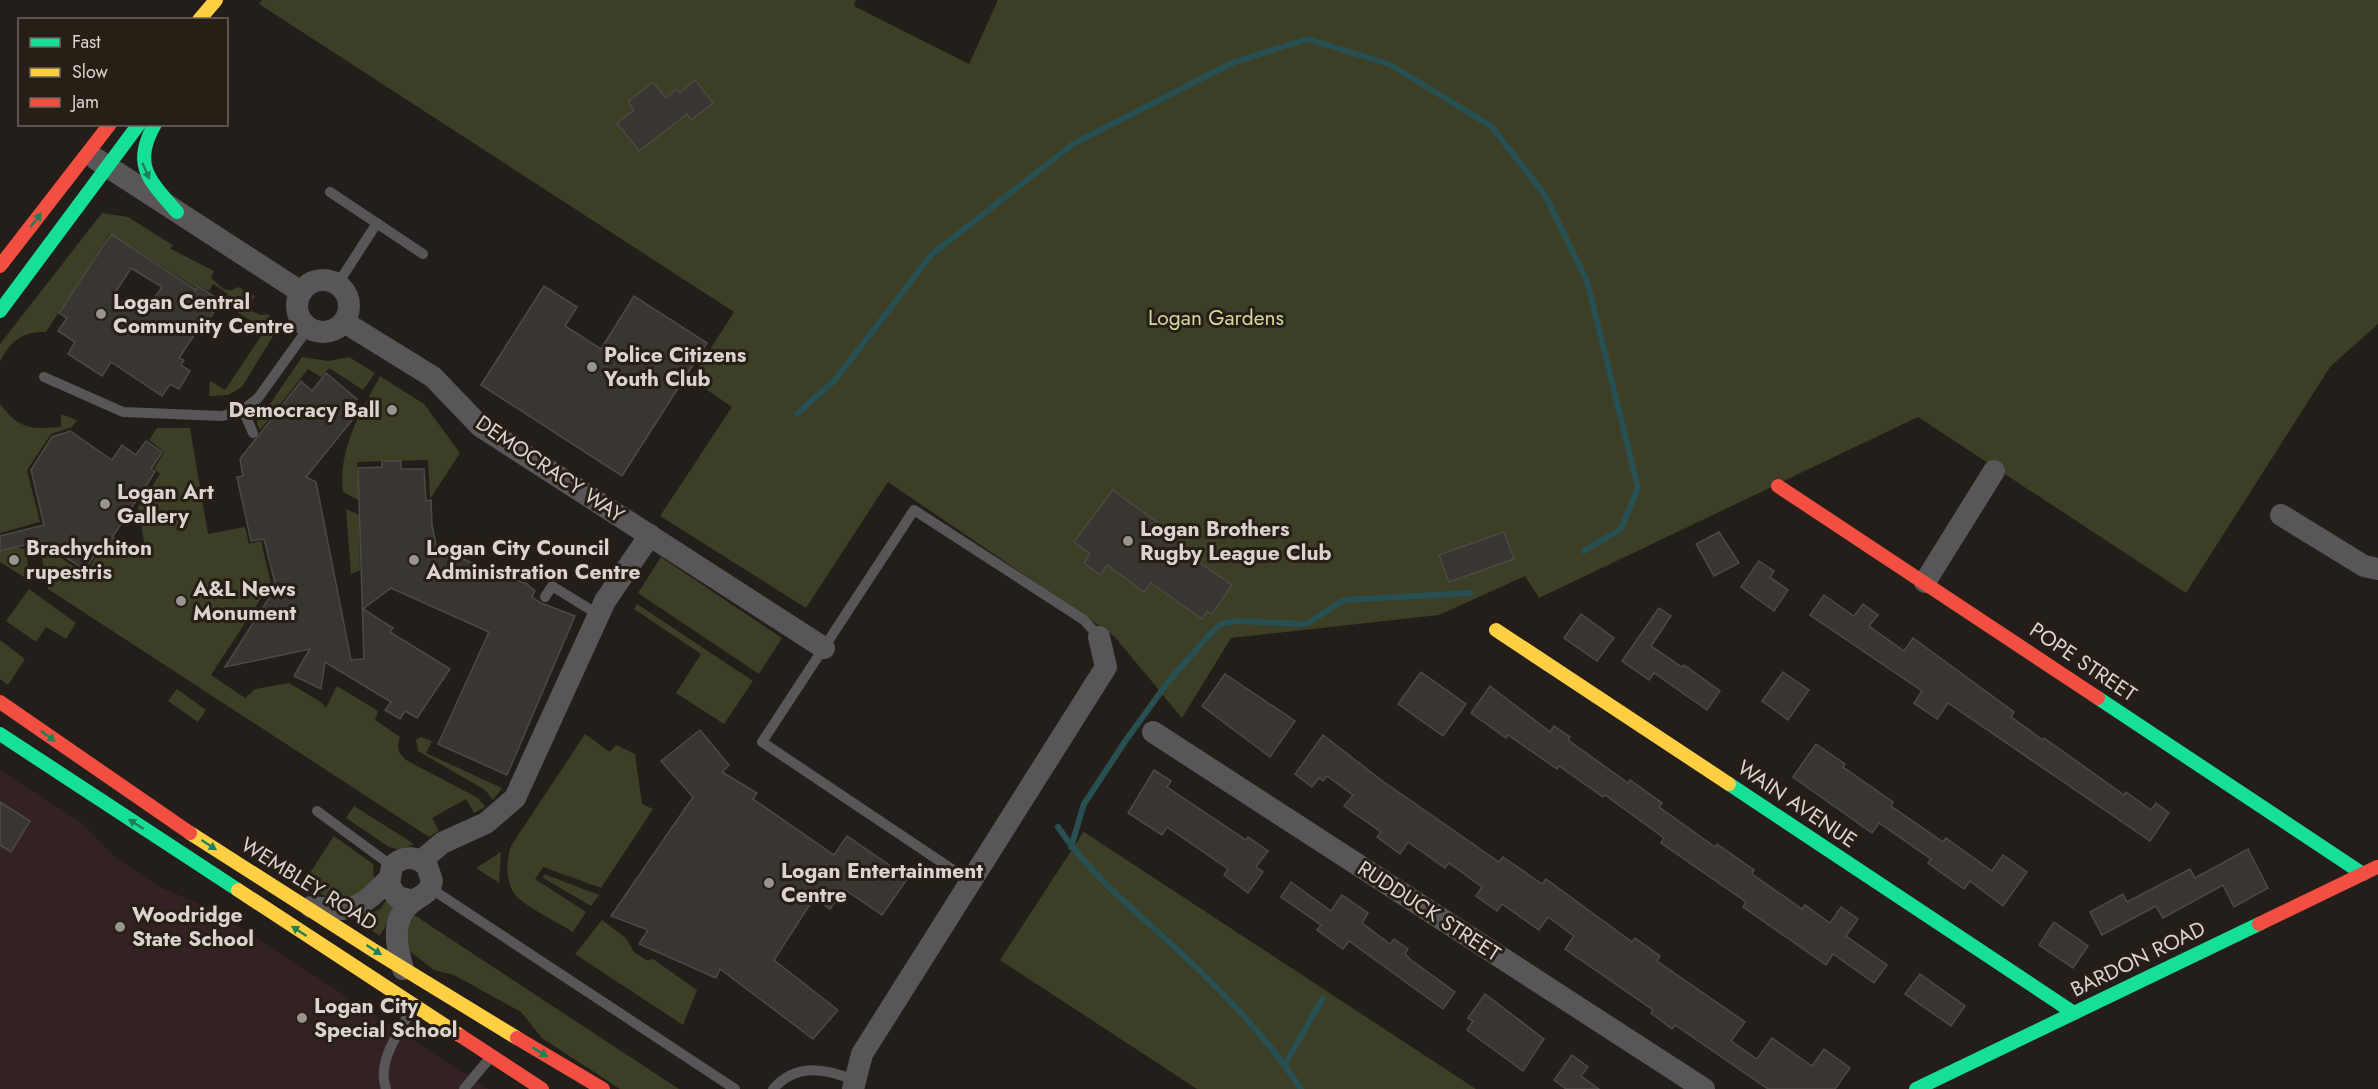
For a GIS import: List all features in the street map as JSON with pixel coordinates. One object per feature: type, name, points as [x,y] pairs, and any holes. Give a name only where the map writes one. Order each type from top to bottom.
[{"type":"street","points":[[201,18],[216,0]]},
{"type":"street","points":[[0,266],[108,126]]},
{"type":"street","points":[[1,307],[137,126]]},
{"type":"street","points":[[154,126],[144,141],[142,164],[147,176],[177,212]]},
{"type":"street","points":[[88,153],[106,167],[301,292]]},
{"type":"street","points":[[322,280],[337,285],[343,290],[349,306],[344,322],[338,327],[323,332],[309,327],[299,315],[297,308],[301,292],[306,286],[322,280]]},
{"type":"street","name":"DEMOCRACY WAY","points":[[344,322],[433,377],[480,426],[824,648]]},
{"type":"street","points":[[1925,582],[1994,471]]},
{"type":"street","name":"POPE STREET","points":[[1778,486],[2363,874]]},
{"type":"street","points":[[2281,515],[2364,566],[2378,569]]},
{"type":"street","points":[[421,861],[442,843],[486,823],[515,798],[605,602],[650,536]]},
{"type":"street","name":"WAIN AVENUE","points":[[1496,630],[2074,1013]]},
{"type":"street","points":[[854,1085],[862,1054],[1106,667],[1099,637]]},
{"type":"street","name":"WEMBLEY ROAD","points":[[0,702],[90,767],[306,907],[403,969],[603,1089]]},
{"type":"street","name":"RUDDUCK STREET","points":[[1154,732],[1704,1089]]},
{"type":"street","name":"WEMBLEY ROAD","points":[[0,734],[413,1007],[542,1089]]},
{"type":"street","points":[[306,907],[337,910],[365,904],[390,873],[406,858],[421,861],[431,874],[422,894],[400,920],[395,942],[403,969]]},
{"type":"street","name":"BARDON ROAD","points":[[1916,1089],[2378,867]]},
{"type":"street","points":[[390,873],[392,892],[397,897],[422,894]]},
{"type":"lane","points":[[330,192],[423,254]]},
{"type":"lane","points":[[337,285],[377,223]]},
{"type":"lane","points":[[44,377],[123,411],[222,416],[243,410],[258,398],[309,327]]},
{"type":"lane","points":[[243,410],[253,433]]},
{"type":"lane","points":[[971,882],[762,742],[915,510],[1084,620],[1099,637]]},
{"type":"lane","points":[[545,597],[552,586],[599,616]]},
{"type":"lane","points":[[317,811],[390,873]]},
{"type":"lane","points":[[422,894],[735,1089]]},
{"type":"lane","points":[[386,1089],[382,1078],[388,1052],[413,1007]]},
{"type":"lane","points":[[464,1089],[491,1057]]},
{"type":"lane","points":[[773,1089],[782,1078],[796,1071],[810,1069],[835,1072],[854,1085]]},
{"type":"shaded area","name":"Woodridge State School","points":[[0,769],[82,823],[116,858],[162,888],[210,908],[489,1089],[0,1089]]},
{"type":"green space","name":"Logan Gardens","points":[[262,0],[856,0],[854,6],[969,64],[998,0],[2378,0],[2378,324],[2330,367],[2186,593],[1918,417],[1539,598],[1525,576],[1439,615],[1231,638],[1182,718],[1114,636],[888,482],[806,608],[660,516],[732,407],[691,379],[734,312],[259,4]]},
{"type":"green space","points":[[102,213],[128,217],[174,246],[169,248],[214,271],[211,278],[226,290],[238,287],[255,296],[250,304],[252,311],[260,315],[269,314],[273,336],[242,387],[228,395],[209,396],[210,381],[225,390],[265,330],[223,303],[228,294],[213,284],[209,291],[198,285],[196,288],[110,233],[78,284],[76,304],[68,298],[46,332],[31,333],[18,339],[8,348],[0,362],[0,344]]},
{"type":"green space","points":[[302,357],[328,361],[349,357],[375,373],[363,390],[329,368],[321,377],[308,369],[260,430],[257,424],[258,417],[270,404]]},
{"type":"green space","points":[[380,376],[424,404],[460,453],[430,499],[428,460],[357,462],[360,501],[343,492],[342,476],[347,446],[358,418]]},
{"type":"green space","points":[[0,404],[14,419],[26,426],[61,427],[61,414],[77,420],[72,427],[51,434],[27,470],[40,522],[0,533]]},
{"type":"green space","points":[[157,428],[190,428],[208,534],[245,527],[249,544],[261,541],[271,583],[211,675],[245,698],[255,689],[289,683],[321,702],[326,708],[337,686],[378,711],[375,720],[400,737],[398,750],[406,760],[478,798],[485,807],[474,813],[466,799],[432,818],[439,831],[429,837],[48,589],[39,543],[85,574],[95,558],[145,547],[138,507],[160,474],[154,469],[164,452],[149,440]]},
{"type":"green space","points":[[346,509],[359,515],[360,570],[351,574]]},
{"type":"green space","points":[[16,547],[26,550],[30,581],[0,562],[0,550]]},
{"type":"green space","points":[[661,557],[782,638],[759,674],[638,593]]},
{"type":"green space","points":[[29,589],[76,623],[66,639],[46,627],[36,642],[6,621]]},
{"type":"green space","points":[[637,604],[753,681],[724,724],[676,693],[701,654],[634,609]]},
{"type":"green space","points":[[0,640],[25,659],[8,685],[0,679]]},
{"type":"green space","points":[[177,689],[206,710],[198,722],[168,701]]},
{"type":"green space","points":[[585,734],[610,752],[616,745],[635,754],[642,804],[653,809],[601,888],[543,867],[535,879],[586,912],[573,932],[516,896],[510,885],[507,865],[511,846]]},
{"type":"green space","points":[[421,737],[432,741],[426,753],[502,788],[493,800],[485,790],[418,751],[416,740]]},
{"type":"green space","points":[[354,806],[414,844],[400,850],[389,847],[346,818]]},
{"type":"green space","points":[[1084,831],[1476,1089],[1197,1089],[1000,960]]},
{"type":"green space","points":[[334,836],[373,864],[374,879],[360,899],[329,899],[304,882]]},
{"type":"green space","points":[[501,852],[499,883],[476,868]]},
{"type":"green space","points":[[544,874],[599,895],[591,906],[543,878]]},
{"type":"green space","points":[[386,900],[397,906],[380,936],[356,920],[380,909]]},
{"type":"green space","points":[[414,915],[679,1089],[620,1089],[542,1038],[521,1012],[454,975],[434,970],[399,943]]},
{"type":"green space","points":[[602,920],[626,938],[634,952],[646,960],[653,959],[697,990],[683,1025],[575,954]]},
{"type":"building","points":[[695,80],[713,103],[691,120],[687,114],[639,151],[617,123],[634,110],[628,102],[653,82],[666,98],[677,89],[680,93]]},
{"type":"building","name":"Logan Central Community Centre","points":[[111,234],[196,290],[198,286],[221,301],[209,319],[206,317],[179,358],[184,360],[181,365],[190,371],[179,389],[170,384],[162,396],[111,362],[102,376],[68,354],[75,342],[58,331],[67,318],[59,313]],"holes":[[[131,268],[162,287],[143,315],[113,296]]]},
{"type":"building","name":"Police Citizens Youth Club","points":[[544,286],[577,307],[565,326],[601,349],[634,296],[707,343],[622,476],[481,385]]},
{"type":"building","name":"Logan City Council Administration Centre","points":[[326,373],[357,399],[350,407],[358,413],[306,477],[316,482],[351,660],[364,659],[358,468],[382,467],[382,461],[401,461],[401,469],[424,469],[426,501],[431,500],[436,546],[506,579],[506,576],[527,584],[535,591],[532,597],[541,603],[575,616],[507,775],[438,744],[489,632],[391,588],[363,609],[393,628],[390,632],[450,669],[417,718],[405,711],[400,719],[385,710],[391,702],[325,662],[321,689],[294,676],[310,649],[225,667],[276,587],[264,539],[251,541],[237,477],[243,476],[240,459],[301,381],[312,391]]},
{"type":"building","name":"Logan Art Gallery","points":[[70,431],[112,460],[122,445],[136,455],[146,441],[162,452],[151,469],[155,472],[113,536],[117,551],[94,556],[85,570],[41,541],[0,551],[0,536],[44,525],[31,470],[52,437]]},
{"type":"building","name":"Logan Brothers Rugby League Club","points":[[1113,490],[1181,540],[1177,547],[1232,585],[1212,614],[1207,611],[1202,619],[1151,583],[1144,592],[1107,565],[1100,575],[1084,563],[1090,554],[1074,542]]},
{"type":"building","points":[[1504,532],[1514,559],[1449,582],[1439,555]]},
{"type":"building","points":[[1719,532],[1739,563],[1714,576],[1696,544]]},
{"type":"building","points":[[1759,561],[1774,571],[1770,577],[1788,590],[1774,611],[1741,587]]},
{"type":"building","points":[[1824,595],[1854,616],[1863,604],[1878,615],[1869,626],[1904,651],[1913,638],[2014,712],[2011,717],[2124,795],[2126,792],[2151,810],[2156,803],[2169,813],[2150,841],[1948,703],[1937,719],[1914,703],[1922,691],[1810,615]]},
{"type":"building","points":[[1659,608],[1671,616],[1651,646],[1682,667],[1684,665],[1720,691],[1707,710],[1654,673],[1649,680],[1622,661]]},
{"type":"building","points":[[1581,614],[1614,638],[1597,661],[1564,638]]},
{"type":"building","points":[[1421,672],[1466,704],[1443,736],[1398,704]]},
{"type":"building","points":[[1783,672],[1809,690],[1788,720],[1762,701]]},
{"type":"building","points":[[1225,674],[1295,721],[1270,757],[1202,706]]},
{"type":"building","points":[[1490,686],[1550,732],[1554,726],[1570,737],[1568,740],[1628,783],[1630,780],[1662,803],[1659,807],[1715,847],[1717,844],[1754,870],[1752,874],[1802,909],[1805,905],[1830,923],[1841,907],[1858,919],[1846,936],[1887,965],[1874,983],[1833,954],[1826,965],[1743,907],[1746,902],[1661,843],[1664,838],[1605,795],[1603,797],[1559,766],[1557,769],[1508,735],[1506,738],[1471,713]]},
{"type":"building","name":"Logan Entertainment Centre","points":[[700,730],[729,765],[722,772],[757,793],[753,799],[834,855],[847,836],[908,878],[882,915],[844,889],[830,909],[814,898],[774,960],[838,1010],[813,1039],[720,969],[716,978],[639,944],[648,930],[611,916],[693,797],[661,761]]},
{"type":"building","points":[[1323,735],[1381,780],[1499,862],[1503,857],[1542,884],[1546,879],[1632,942],[1635,938],[1660,956],[1657,961],[1745,1022],[1731,1041],[1757,1059],[1772,1038],[1812,1066],[1824,1049],[1850,1068],[1835,1089],[1768,1089],[1675,1025],[1672,1029],[1651,1013],[1653,1010],[1565,949],[1574,936],[1548,917],[1539,930],[1502,904],[1497,911],[1476,896],[1482,887],[1449,863],[1445,868],[1408,842],[1400,854],[1377,837],[1381,832],[1344,806],[1353,795],[1327,776],[1323,781],[1319,778],[1312,787],[1295,774]]},
{"type":"building","points":[[1816,744],[1845,764],[1843,767],[1893,802],[1891,806],[1943,842],[1946,838],[1992,871],[2003,855],[2027,872],[2003,906],[1970,881],[1964,889],[1928,863],[1931,859],[1879,823],[1872,833],[1793,777]]},
{"type":"building","points":[[1154,770],[1171,781],[1167,787],[1246,840],[1248,837],[1268,851],[1256,867],[1263,872],[1248,893],[1224,875],[1228,869],[1167,827],[1162,835],[1128,813]]},
{"type":"building","points":[[0,802],[30,821],[11,852],[0,845]]},
{"type":"building","points":[[2248,849],[2268,888],[2234,907],[2223,885],[2163,918],[2156,906],[2102,935],[2090,912],[2123,894],[2127,902],[2190,869],[2195,878]]},
{"type":"building","points":[[1291,882],[1331,911],[1342,895],[1368,913],[1362,923],[1390,944],[1394,939],[1408,949],[1405,954],[1411,960],[1455,992],[1443,1009],[1349,941],[1343,949],[1317,930],[1321,925],[1281,897]]},
{"type":"building","points":[[2054,922],[2088,946],[2073,968],[2039,945]]},
{"type":"building","points":[[1920,974],[1965,1006],[1951,1026],[1905,994]]},
{"type":"building","points":[[1485,994],[1544,1039],[1523,1071],[1467,1030],[1473,1021],[1468,1018]]},
{"type":"building","points":[[1572,1055],[1588,1067],[1581,1076],[1599,1089],[1566,1089],[1554,1080]]},
{"type":"waterway","points":[[798,413],[835,380],[932,254],[1073,144],[1232,63],[1307,39],[1389,64],[1491,126],[1545,195],[1587,281],[1638,488],[1621,529],[1584,551]]},
{"type":"waterway","points":[[1071,847],[1084,804],[1126,740],[1168,682],[1221,624],[1237,621],[1306,624],[1344,600],[1470,593]]},
{"type":"waterway","points":[[1058,827],[1090,868],[1184,956],[1242,1015],[1301,1089]]},
{"type":"waterway","points":[[1285,1064],[1323,998]]},
{"type":"traffic: fast","points":[[0,311],[138,126]]},
{"type":"traffic: fast","points":[[154,126],[148,138],[144,162],[152,181],[177,212]]},
{"type":"traffic: fast","points":[[2098,698],[2363,874]]},
{"type":"traffic: fast","points":[[0,734],[238,890]]},
{"type":"traffic: fast","points":[[1729,784],[2074,1013]]},
{"type":"traffic: fast","points":[[1916,1089],[2259,924]]},
{"type":"traffic: slow","points":[[201,18],[216,0]]},
{"type":"traffic: slow","points":[[1496,630],[1729,784]]},
{"type":"traffic: slow","points":[[190,833],[373,950],[517,1038]]},
{"type":"traffic: slow","points":[[238,890],[461,1036]]},
{"type":"traffic: jam","points":[[0,266],[108,126]]},
{"type":"traffic: jam","points":[[1778,486],[2098,698]]},
{"type":"traffic: jam","points":[[0,702],[190,833]]},
{"type":"traffic: jam","points":[[2259,924],[2377,867]]},
{"type":"traffic: jam","points":[[461,1036],[542,1089]]},
{"type":"traffic: jam","points":[[517,1038],[603,1089]]},
{"type":"place","name":"Logan Central Community Centre","points":[[101,314]]},
{"type":"place","name":"Police Citizens Youth Club","points":[[592,367]]},
{"type":"place","name":"Democracy Ball","points":[[392,410]]},
{"type":"place","name":"Logan Art Gallery","points":[[105,504]]},
{"type":"place","name":"Logan Brothers Rugby League Club","points":[[1128,541]]},
{"type":"place","name":"Brachychiton rupestris","points":[[14,560]]},
{"type":"place","name":"Logan City Council Administration Centre","points":[[414,560]]},
{"type":"place","name":"A&L News Monument","points":[[181,601]]},
{"type":"place","name":"Logan Entertainment Centre","points":[[769,883]]},
{"type":"place","name":"Woodridge State School","points":[[120,927]]},
{"type":"place","name":"Logan City Special School","points":[[302,1018]]}]
